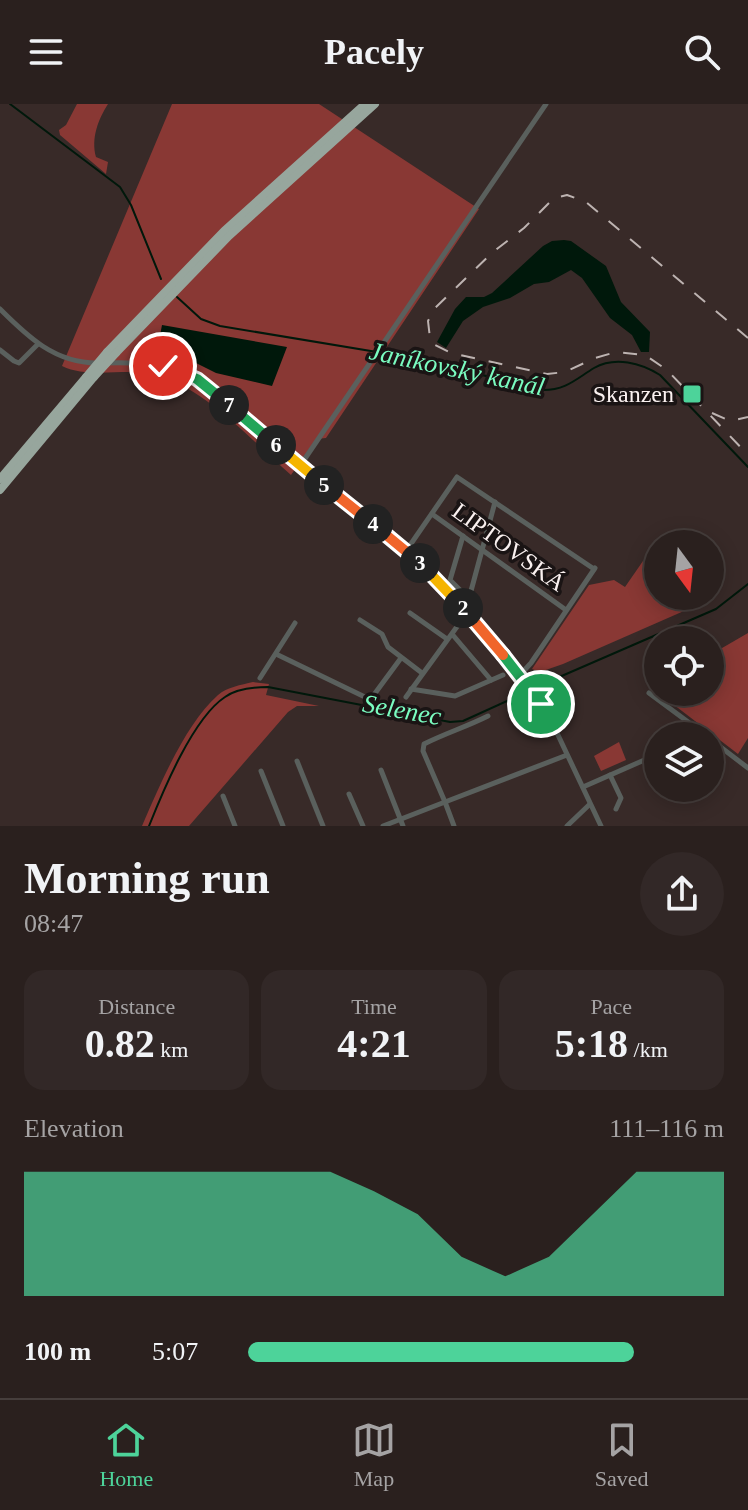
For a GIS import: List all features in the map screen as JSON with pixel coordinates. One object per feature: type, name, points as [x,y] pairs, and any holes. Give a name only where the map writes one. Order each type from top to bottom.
[{"type":"highway","points":[[0,479],[224,231],[365,104]]},
{"type":"highway","points":[[112,352],[229,236],[375,104]]},
{"type":"highway","points":[[0,490],[90,377]]},
{"type":"street","points":[[303,467],[304,460],[546,104]]},
{"type":"street","points":[[0,309],[38,344],[69,360],[92,364],[134,361],[181,371],[197,379],[406,551],[466,610],[534,693],[549,716],[601,826]]},
{"type":"street","points":[[0,350],[19,363],[38,344]]},
{"type":"street","points":[[406,551],[457,477],[594,568],[520,675]]},
{"type":"street","points":[[406,697],[466,610],[495,502]]},
{"type":"street","name":"LIPTOVSKÁ","points":[[432,514],[566,610]]},
{"type":"street","points":[[463,536],[450,580],[469,599]]},
{"type":"street","points":[[410,613],[450,636],[491,680]]},
{"type":"street","points":[[360,620],[382,634],[388,647],[422,673]]},
{"type":"street","points":[[260,678],[295,623]]},
{"type":"street","points":[[276,654],[367,698],[377,692],[401,658]]},
{"type":"street","points":[[411,689],[455,696],[503,675]]},
{"type":"street","points":[[666,706],[688,722]]},
{"type":"street","points":[[454,826],[423,751],[424,744],[488,716]]},
{"type":"street","points":[[724,749],[748,768]]},
{"type":"street","points":[[383,826],[402,823],[445,802],[567,755]]},
{"type":"street","points":[[583,787],[644,760]]},
{"type":"street","points":[[297,761],[323,826]]},
{"type":"street","points":[[381,770],[402,823]]},
{"type":"street","points":[[261,771],[283,826]]},
{"type":"street","points":[[610,775],[621,798],[616,809]]},
{"type":"street","points":[[349,794],[363,826]]},
{"type":"street","points":[[223,796],[235,826]]},
{"type":"street","points":[[567,826],[590,804]]},
{"type":"shaded area","points":[[77,104],[108,104],[98,123],[94,143],[96,157],[108,162],[106,174],[60,135],[59,130],[66,125]]},
{"type":"shaded area","points":[[172,104],[319,104],[479,209],[326,438],[316,439],[291,475],[226,416],[191,390],[153,374],[83,372],[62,366]]},
{"type":"shaded area","points":[[571,241],[606,266],[621,302],[650,332],[649,352],[641,352],[632,335],[610,318],[582,278],[571,270],[549,282],[534,284],[510,298],[483,307],[463,321],[446,348],[437,342],[455,309],[466,297],[484,297],[492,293],[543,246]]},
{"type":"shaded area","points":[[162,325],[287,347],[272,386],[216,373],[194,362],[157,351]]},
{"type":"shaded area","points":[[643,561],[644,610],[686,610],[563,664],[540,672],[532,669],[589,585],[614,580],[625,587]]},
{"type":"shaded area","points":[[748,633],[748,738],[738,754],[724,743],[724,722],[696,722],[675,706],[724,706],[724,647]]},
{"type":"shaded area","points":[[253,682],[269,684],[266,695],[319,706],[297,706],[288,712],[189,826],[142,826],[174,757],[206,707],[226,690]]},
{"type":"shaded area","points":[[619,742],[626,760],[601,771],[594,756]]},
{"type":"waterway","name":"Janíkovský kanál","points":[[10,104],[120,187],[131,205],[161,279]]},
{"type":"waterway","name":"Janíkovský kanál","points":[[177,297],[201,319],[220,326],[413,358],[543,390],[564,386],[602,364],[636,364],[660,375],[748,467]]},
{"type":"waterway","name":"Selenec","points":[[534,688],[716,609],[748,584]]},
{"type":"waterway","name":"Selenec","points":[[149,826],[191,738],[213,707],[235,692],[268,687],[450,722],[463,721],[529,691]]},
{"type":"railway","points":[[748,338],[586,202],[567,195],[555,198],[493,252],[435,308],[428,321],[430,338],[435,345],[451,353],[547,374],[565,372],[616,352],[645,355],[667,370],[748,455]]},
{"type":"railway","points":[[712,413],[730,421],[748,417]]},
{"type":"place","name":"Skanzen","points":[[692,394]]},
{"type":"route","points":[[163,366],[197,379],[406,551],[466,610],[541,704]]}]
